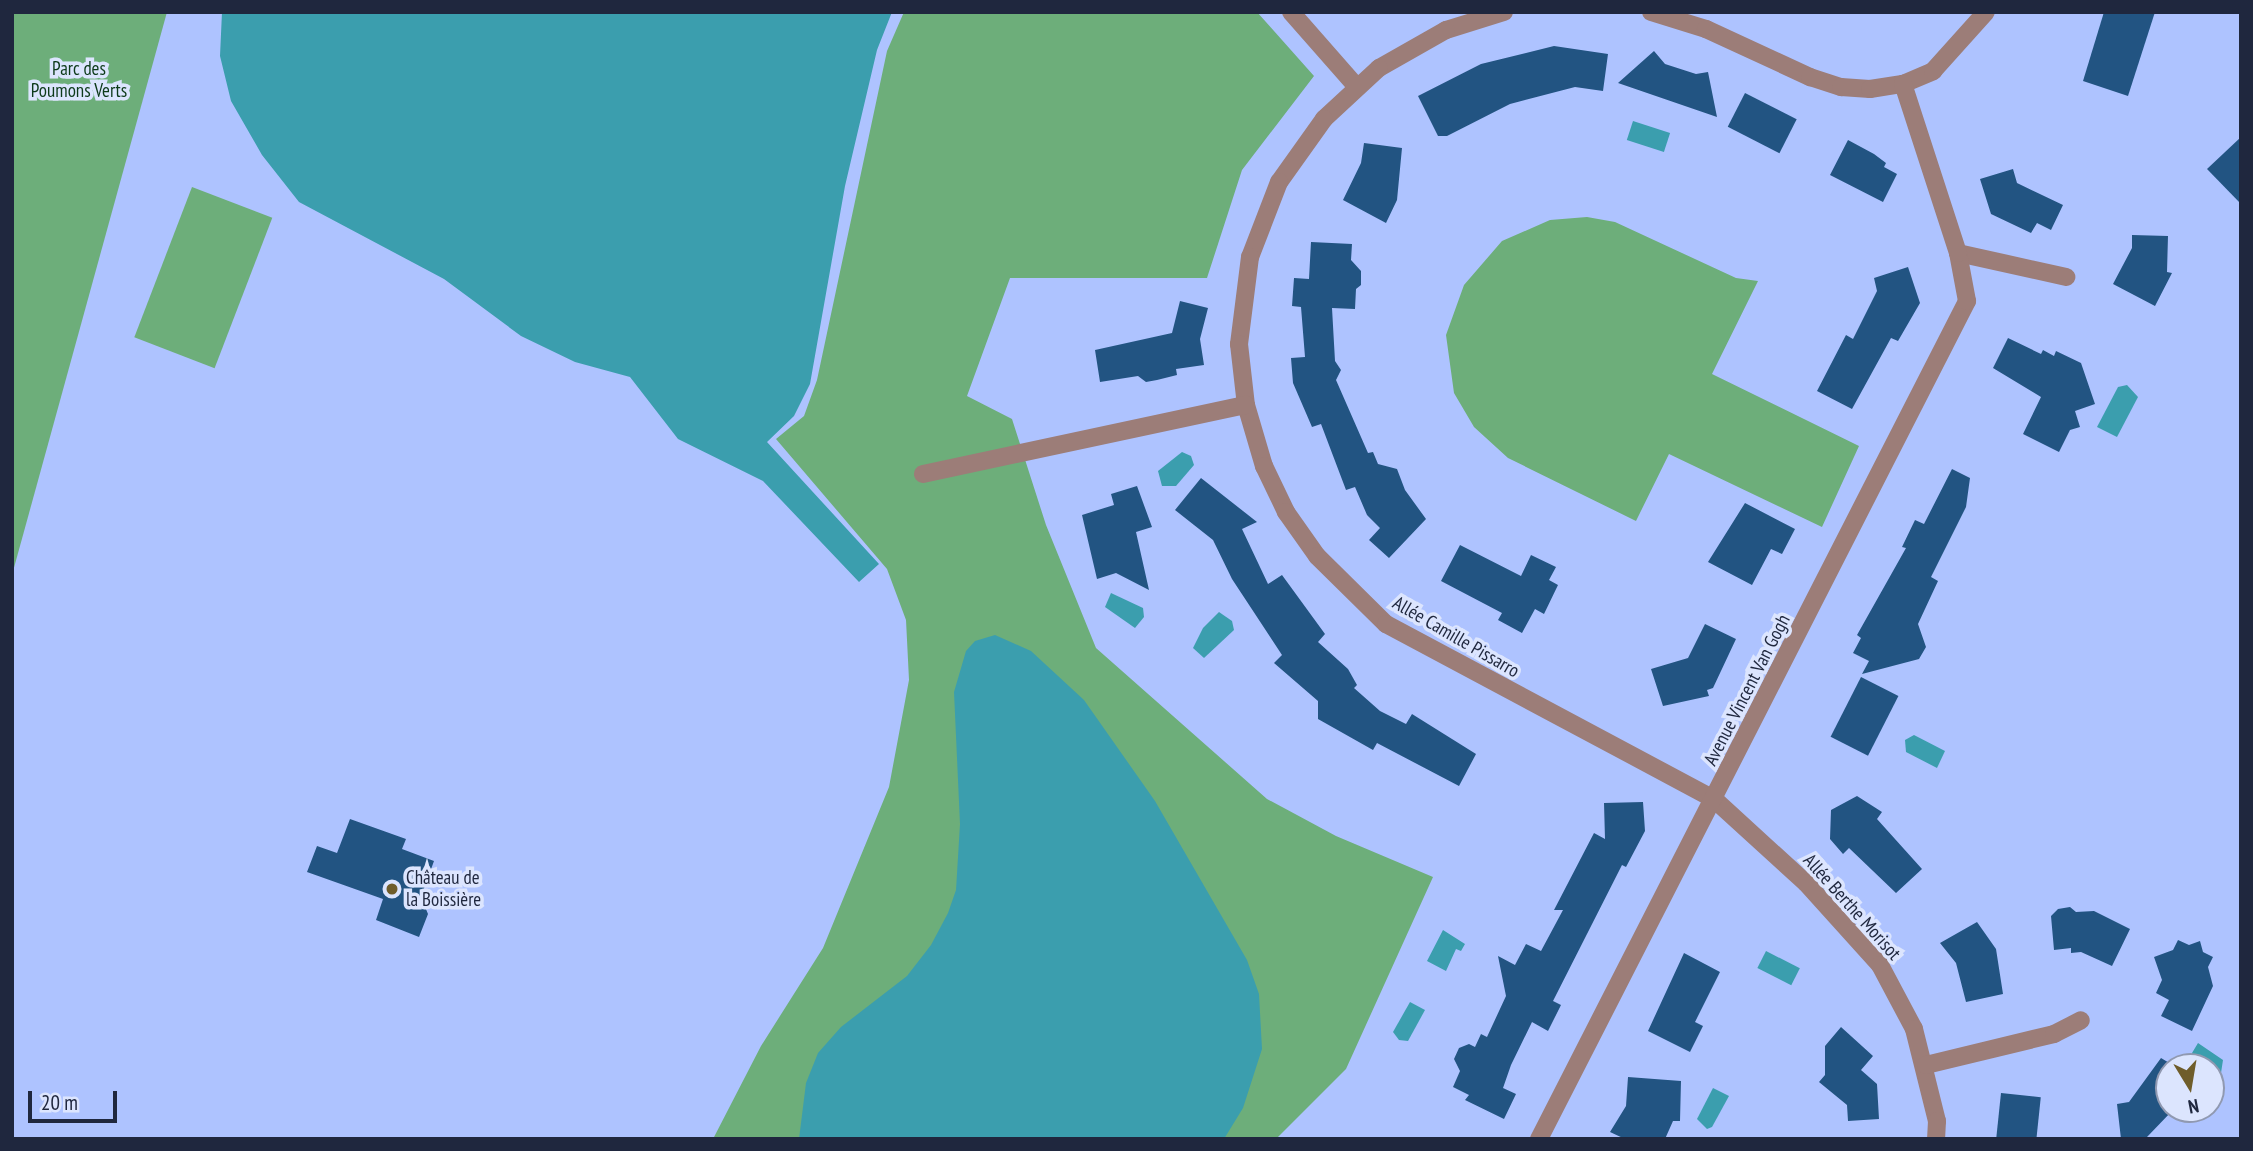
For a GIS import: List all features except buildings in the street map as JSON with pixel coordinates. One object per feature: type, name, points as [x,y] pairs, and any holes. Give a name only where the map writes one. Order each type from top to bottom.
[{"type":"street","points":[[1290,12],[1356,86]]},
{"type":"street","name":"Allée Camille Pissarro","points":[[1504,12],[1418,44],[1356,86],[1296,155],[1261,225],[1242,298],[1240,344],[1246,405],[1264,466],[1286,512],[1317,556],[1386,624],[1715,800]]},
{"type":"street","points":[[1651,12],[1709,20],[1841,87],[1870,89],[1903,84],[1933,71],[1986,12]]},
{"type":"street","name":"Avenue Vincent Van Gogh","points":[[1539,1139],[1715,800],[1967,301],[1958,253],[1903,84]]},
{"type":"street","points":[[1958,253],[2066,277]]},
{"type":"street","points":[[923,474],[1246,405]]},
{"type":"street","name":"Allée Berthe Morisot","points":[[1715,800],[1806,883],[1880,965],[1914,1029],[1926,1065],[1937,1121],[1936,1139]]},
{"type":"street","points":[[1926,1065],[2054,1034],[2081,1020]]},
{"type":"green space","name":"Parc des Poumons Verts","points":[[12,12],[167,12],[12,575]]},
{"type":"green space","points":[[904,12],[1257,12],[1314,76],[1242,170],[1207,278],[1010,278],[967,396],[1012,419],[1046,525],[1096,648],[1267,799],[1336,836],[1433,877],[1346,1069],[1276,1139],[713,1139],[761,1046],[823,948],[889,787],[909,680],[906,620],[887,569],[776,439],[804,416],[817,380],[887,51]]},
{"type":"green space","points":[[192,187],[272,218],[215,368],[134,337]]},
{"type":"green space","points":[[1587,217],[1615,222],[1736,278],[1758,281],[1712,374],[1859,446],[1822,527],[1669,454],[1636,521],[1508,458],[1474,427],[1454,393],[1446,335],[1464,285],[1502,241],[1550,220]]},
{"type":"shaded area","points":[[222,12],[892,12],[877,50],[845,186],[810,384],[794,416],[767,442],[879,564],[859,582],[763,481],[678,439],[630,377],[575,362],[521,336],[444,279],[299,202],[262,155],[231,101],[220,56]]},
{"type":"shaded area","points":[[1633,121],[1670,133],[1664,152],[1627,140]]},
{"type":"shaded area","points":[[2127,385],[2138,397],[2117,437],[2097,427],[2118,387]]},
{"type":"shaded area","points":[[1182,452],[1191,456],[1194,465],[1176,486],[1162,486],[1158,471]]},
{"type":"shaded area","points":[[1111,593],[1143,608],[1144,617],[1135,628],[1105,607]]},
{"type":"shaded area","points":[[1219,612],[1232,621],[1234,630],[1204,658],[1193,648],[1203,628]]},
{"type":"shaded area","points":[[995,635],[1031,651],[1084,700],[1155,801],[1247,960],[1259,994],[1262,1049],[1243,1108],[1224,1139],[799,1139],[806,1083],[818,1053],[841,1027],[907,976],[931,945],[948,913],[956,890],[960,824],[954,692],[966,651],[975,641]]},
{"type":"shaded area","points":[[1914,735],[1945,751],[1937,768],[1906,752],[1905,740]]},
{"type":"shaded area","points":[[1443,930],[1465,944],[1461,951],[1456,949],[1446,971],[1427,961]]},
{"type":"shaded area","points":[[1766,951],[1800,968],[1791,985],[1757,968]]},
{"type":"shaded area","points":[[1410,1002],[1425,1010],[1408,1041],[1399,1040],[1393,1032]]},
{"type":"shaded area","points":[[2198,1043],[2213,1053],[2192,1053]]},
{"type":"shaded area","points":[[1713,1088],[1729,1096],[1712,1127],[1707,1129],[1697,1119]]},
{"type":"place","name":"Château de la Boissière","points":[[392,889]]}]
